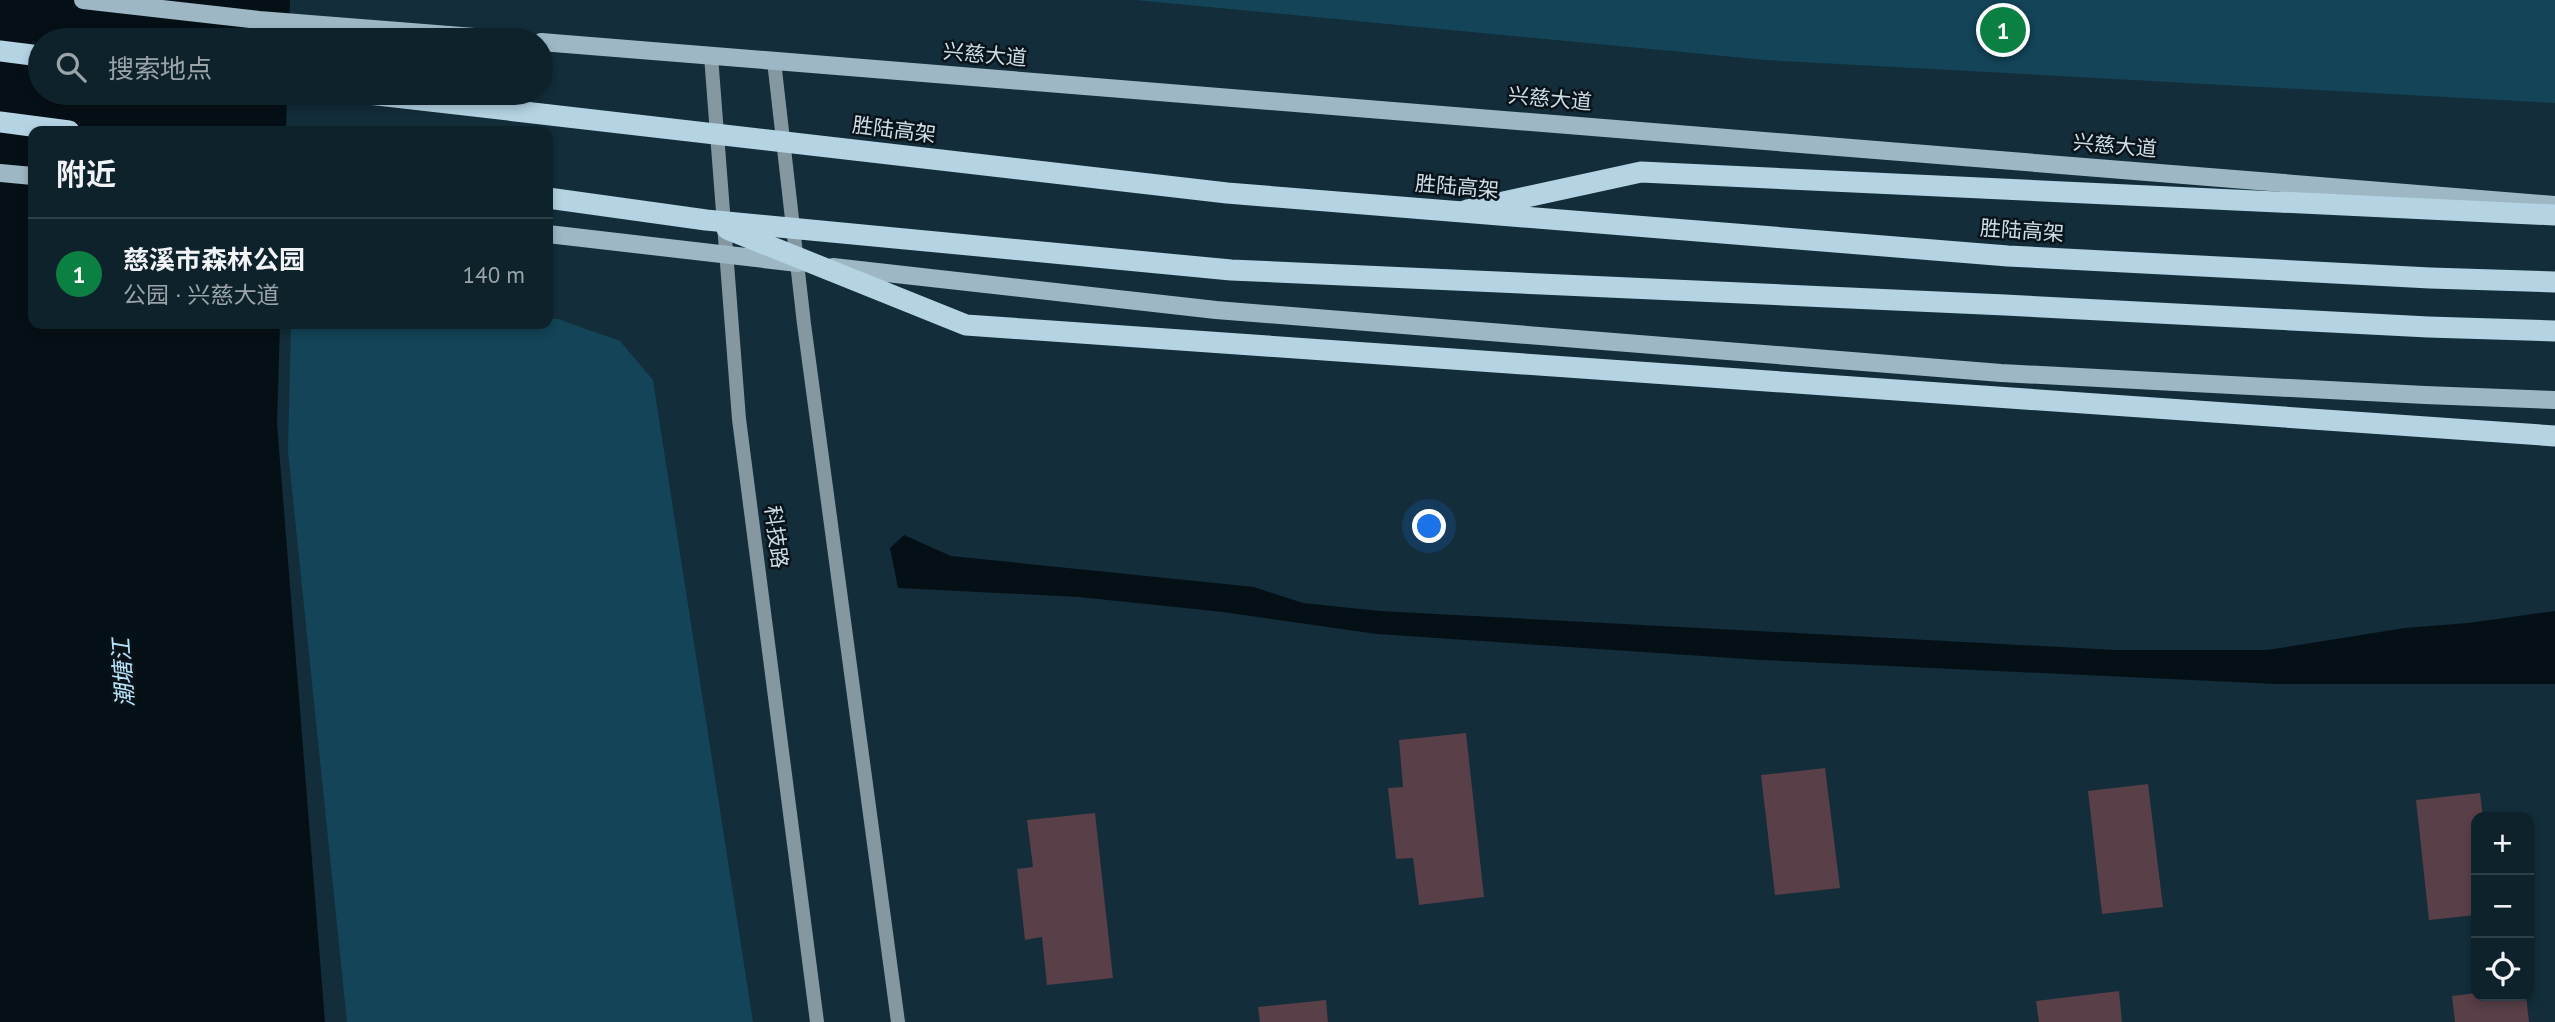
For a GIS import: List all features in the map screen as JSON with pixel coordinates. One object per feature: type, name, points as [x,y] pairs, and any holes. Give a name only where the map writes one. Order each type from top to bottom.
[{"type":"highway","points":[[0,51],[28,54]]},
{"type":"highway","name":"胜陆高架","points":[[464,105],[1227,193],[2008,256],[2555,282]]},
{"type":"highway","points":[[0,122],[31,126]]},
{"type":"highway","points":[[1460,212],[1641,172],[2555,215]]},
{"type":"highway","points":[[553,199],[706,220],[1231,270],[2555,331]]},
{"type":"highway","points":[[706,220],[966,325],[2555,436]]},
{"type":"main road","points":[[83,0],[259,20],[361,28]]},
{"type":"main road","name":"兴慈大道","points":[[553,43],[2555,205]]},
{"type":"main road","name":"科技路","points":[[711,56],[739,419],[817,1022]]},
{"type":"main road","points":[[774,61],[804,324],[898,1022]]},
{"type":"main road","points":[[0,173],[28,176]]},
{"type":"main road","points":[[553,235],[1216,310],[1987,372],[2426,396],[2555,400]]},
{"type":"shaded area","points":[[1135,0],[2555,0],[2555,103],[1766,60]]},
{"type":"shaded area","points":[[553,318],[558,319],[620,341],[653,380],[753,1022],[347,1022],[288,451],[291,329],[553,329]]},
{"type":"water","name":"潮塘江","points":[[0,0],[290,0],[289,28],[28,28],[28,105],[287,105],[286,126],[28,126],[28,329],[280,329],[277,424],[325,1022],[0,1022]]},
{"type":"water","points":[[904,535],[951,556],[1254,587],[1303,603],[1380,611],[2116,650],[2267,650],[2405,628],[2468,623],[2555,611],[2555,684],[2277,684],[1762,660],[1377,634],[1223,612],[1079,597],[898,588],[890,548]]},
{"type":"building","points":[[1466,733],[1484,897],[1419,905],[1413,858],[1396,859],[1388,788],[1403,787],[1399,740]]},
{"type":"building","points":[[1825,768],[1840,888],[1775,895],[1761,775]]},
{"type":"building","points":[[2148,784],[2163,907],[2102,914],[2088,791]]},
{"type":"building","points":[[2480,793],[2482,812],[2471,812],[2471,916],[2429,920],[2416,800]]},
{"type":"building","points":[[1095,813],[1113,978],[1047,985],[1042,937],[1025,940],[1017,869],[1033,867],[1027,820]]},
{"type":"building","points":[[2119,991],[2122,1022],[2039,1022],[2036,1001]]},
{"type":"building","points":[[2471,994],[2471,1001],[2527,1001],[2529,1022],[2455,1022],[2452,996]]},
{"type":"building","points":[[1326,1000],[1328,1022],[1260,1022],[1258,1007]]},
{"type":"place","name":"慈溪市森林公园","points":[[2003,30]]}]
